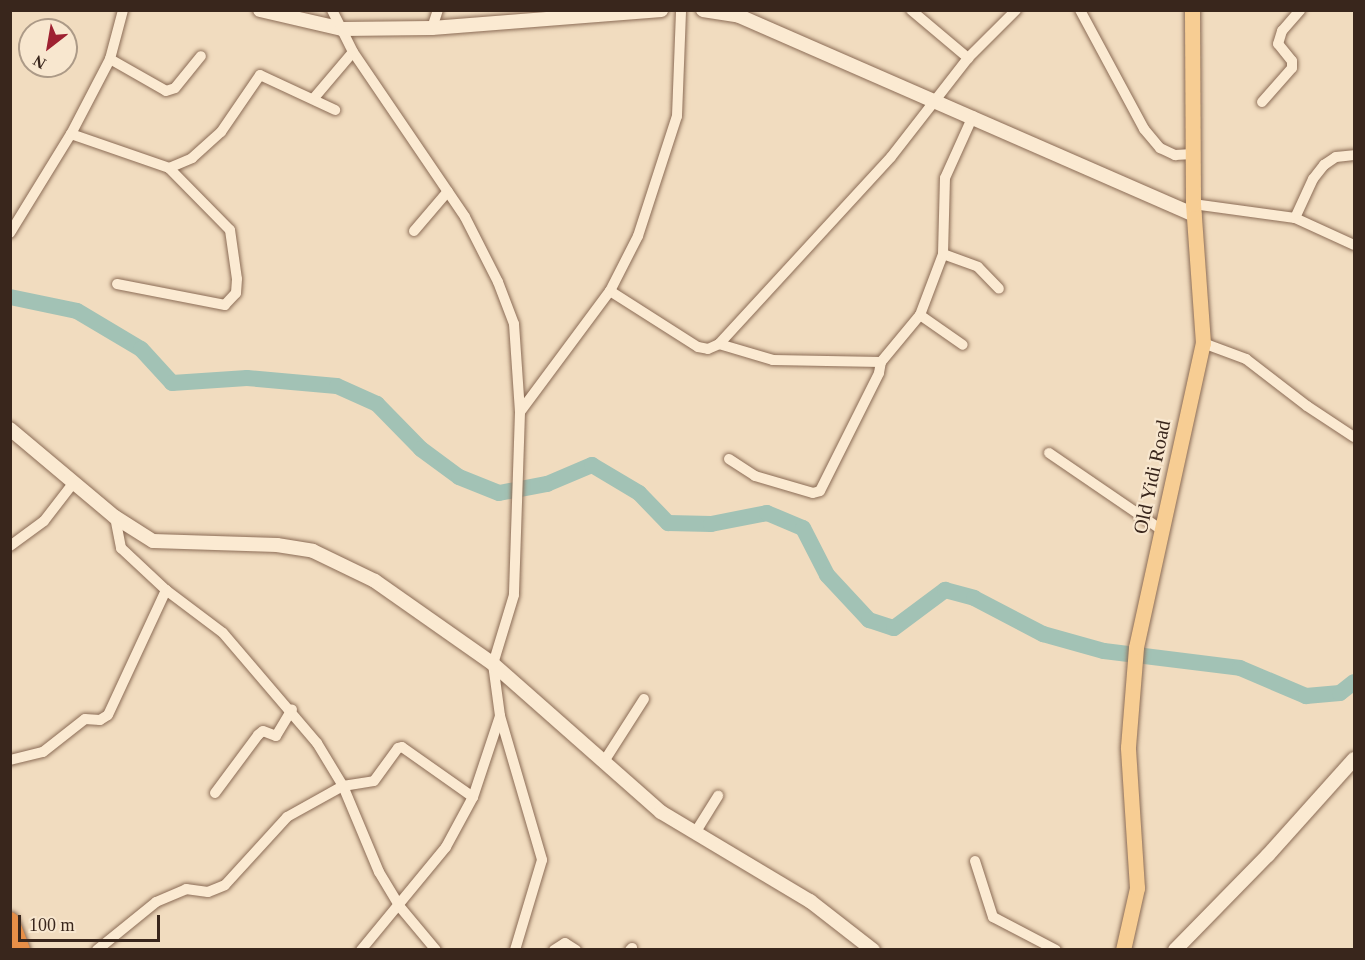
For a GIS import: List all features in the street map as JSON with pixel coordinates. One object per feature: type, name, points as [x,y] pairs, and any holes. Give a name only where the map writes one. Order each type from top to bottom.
[{"type":"highway","points":[[10,921],[21,950]]},
{"type":"main road","name":"Old Yidi Road","points":[[1123,950],[1137,888],[1128,747],[1135,655],[1203,343],[1194,210],[1192,10]]},
{"type":"street","points":[[10,232],[71,134],[110,59],[123,10]]},
{"type":"street","points":[[260,10],[342,28],[432,28],[661,10]]},
{"type":"street","points":[[332,10],[353,52],[448,191],[498,282],[514,324],[520,412],[514,595],[493,664],[500,716],[542,860],[516,950]]},
{"type":"street","points":[[432,28],[438,10]]},
{"type":"street","points":[[520,412],[609,291],[638,236],[677,116],[681,10]]},
{"type":"street","points":[[703,10],[739,16],[1194,210],[1295,218],[1354,245]]},
{"type":"street","points":[[911,10],[968,58]]},
{"type":"street","points":[[609,291],[698,347],[708,349],[719,344],[938,101],[968,58],[1016,10]]},
{"type":"street","points":[[1080,10],[1144,129],[1160,148],[1175,155],[1193,154]]},
{"type":"street","points":[[1262,102],[1292,68],[1292,61],[1278,44],[1282,31],[1300,10]]},
{"type":"street","points":[[314,98],[353,52]]},
{"type":"street","points":[[110,59],[166,92],[175,88],[201,56]]},
{"type":"street","points":[[169,168],[192,158],[221,132],[260,75],[314,98],[335,110]]},
{"type":"street","points":[[729,459],[755,476],[813,493],[820,491],[879,373],[881,362],[920,315],[943,254],[945,178],[973,117]]},
{"type":"street","points":[[71,134],[169,168],[230,230],[236,293],[225,305],[117,284]]},
{"type":"street","points":[[1295,218],[1313,179],[1324,165],[1336,156],[1354,154]]},
{"type":"street","points":[[414,231],[448,191]]},
{"type":"street","points":[[943,254],[978,267],[999,289]]},
{"type":"street","points":[[920,315],[963,345]]},
{"type":"street","points":[[1203,343],[1246,359],[1306,406],[1354,437]]},
{"type":"street","points":[[719,344],[773,360],[881,362]]},
{"type":"street","points":[[10,429],[115,517],[140,535],[168,543],[277,544],[313,551],[375,581],[493,664],[653,807],[810,901],[873,950]]},
{"type":"street","points":[[1049,453],[1162,530]]},
{"type":"street","points":[[10,546],[44,521],[74,483]]},
{"type":"street","points":[[115,517],[121,548],[166,590],[223,633],[292,709],[343,786],[379,872],[400,907],[436,950]]},
{"type":"street","points":[[10,760],[43,752],[85,718],[100,720],[108,716],[166,590]]},
{"type":"street","points":[[603,763],[644,699]]},
{"type":"street","points":[[215,793],[258,735],[263,731],[276,736],[292,709]]},
{"type":"street","points":[[361,950],[400,907],[446,847],[473,797],[500,716]]},
{"type":"street","points":[[97,950],[156,902],[186,889],[208,892],[225,885],[287,817],[343,786],[374,781],[395,750],[402,747],[473,797]]},
{"type":"street","points":[[1175,950],[1268,855],[1354,759]]},
{"type":"street","points":[[695,833],[718,796]]},
{"type":"street","points":[[975,861],[993,917],[1056,950]]},
{"type":"street","points":[[554,950],[566,943],[576,950]]},
{"type":"waterway","points":[[10,297],[77,311],[141,349],[172,383],[247,378],[337,386],[377,404],[421,449],[459,477],[499,493],[547,484],[592,465],[639,493],[668,523],[711,524],[767,513],[803,528],[827,575],[869,620],[894,628],[945,590],[974,598],[1043,634],[1104,651],[1240,668],[1306,696],[1340,693],[1354,682]]}]
